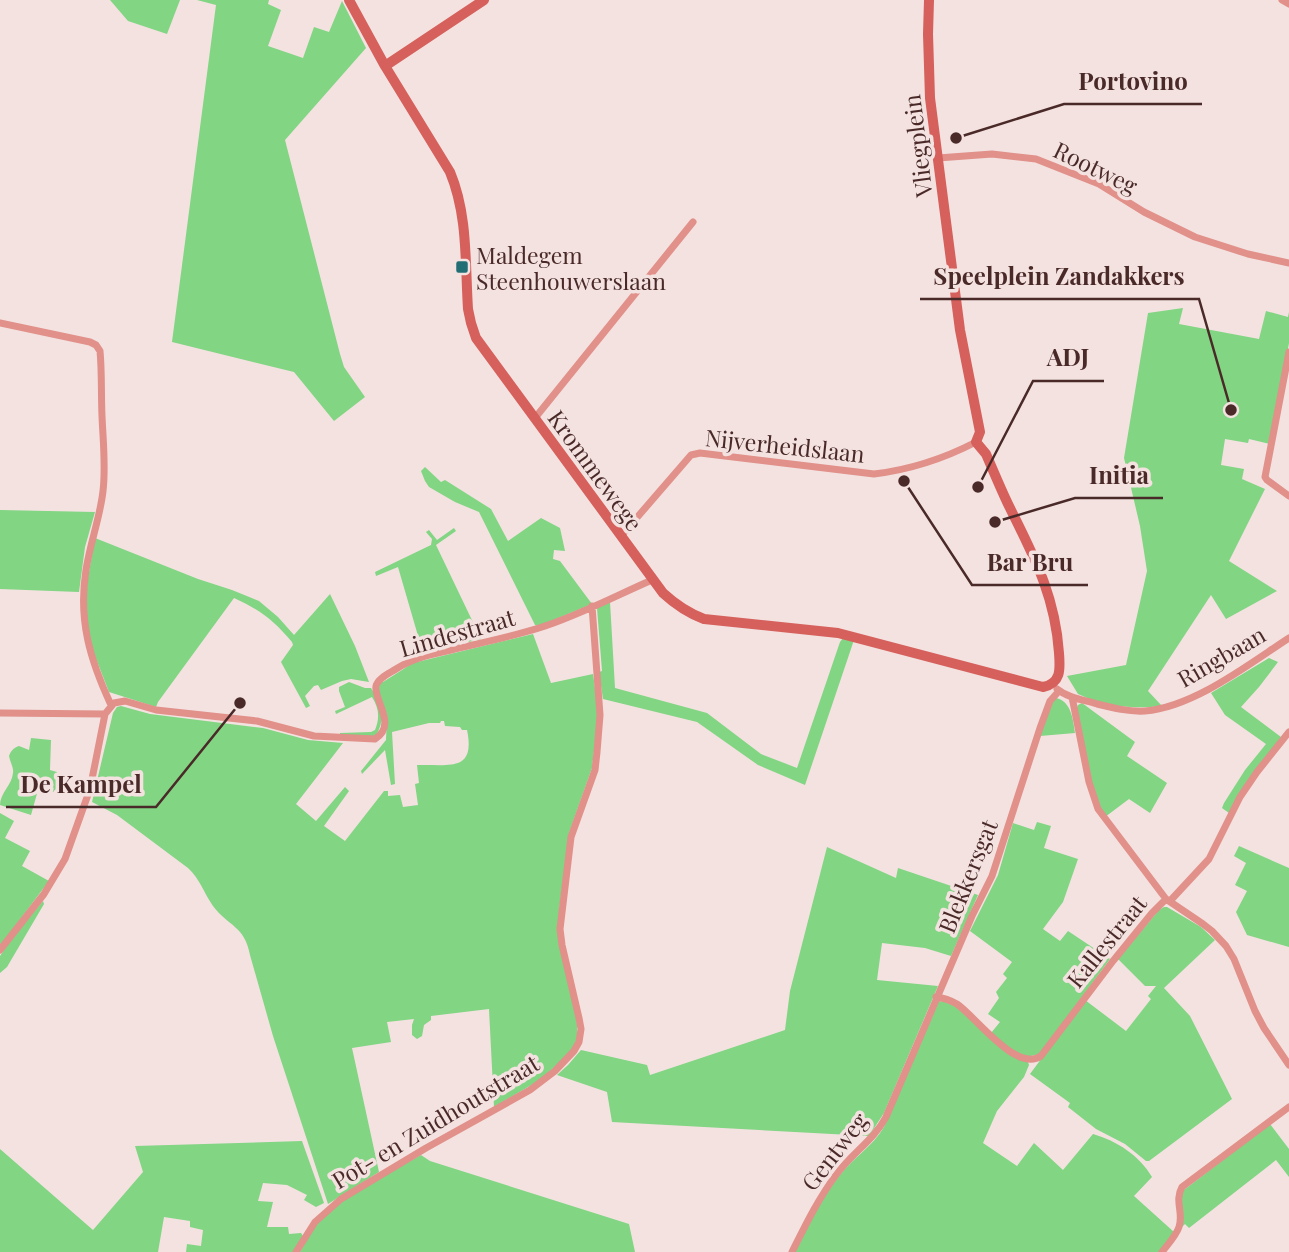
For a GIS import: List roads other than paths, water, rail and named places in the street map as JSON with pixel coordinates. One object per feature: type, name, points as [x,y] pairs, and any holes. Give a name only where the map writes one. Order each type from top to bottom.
[{"type":"street","name":"Krommewege","points":[[349,0],[457,187],[463,222],[468,309],[477,338],[652,580],[674,603],[704,619],[838,633],[1035,686],[1056,687]]},
{"type":"street","points":[[385,66],[484,0]]},
{"type":"street","name":"Vliegplein","points":[[929,0],[929,80],[960,330],[980,432],[976,442],[986,454],[1049,594],[1056,624],[1059,661],[1056,687]]},
{"type":"street","points":[[1282,0],[1289,4]]},
{"type":"street","name":"Rootweg","points":[[938,158],[992,154],[1036,159],[1099,184],[1144,212],[1202,239],[1289,263]]},
{"type":"street","points":[[535,418],[693,222]]},
{"type":"street","points":[[0,323],[90,342],[100,351],[105,472],[99,514],[86,569],[84,618],[90,651],[111,705],[105,714],[90,789],[65,859],[44,894],[0,950]]},
{"type":"street","points":[[1289,352],[1265,477],[1289,496]]},
{"type":"street","name":"Nijverheidslaan","points":[[621,536],[691,455],[700,453],[874,474],[892,472],[921,463],[976,442]]},
{"type":"street","name":"Lindestraat","points":[[111,705],[117,701],[125,701],[156,710],[257,721],[314,736],[375,739],[381,734],[384,722],[376,685],[397,668],[411,660],[537,629],[652,580]]},
{"type":"street","name":"Pot- en Zuidhoutstraat","points":[[296,1252],[315,1222],[341,1199],[530,1090],[566,1062],[579,1042],[579,1018],[560,929],[571,837],[595,769],[597,752],[600,715],[593,606]]},
{"type":"street","name":"Ringbaan","points":[[1056,687],[1072,697],[1124,710],[1143,711],[1170,706],[1205,691],[1289,638]]},
{"type":"street","name":"Blekkersgat","points":[[904,1073],[992,876],[1056,687]]},
{"type":"street","name":"Kallestraat","points":[[1072,697],[1089,782],[1098,809],[1168,900]]},
{"type":"street","points":[[0,713],[105,714]]},
{"type":"street","name":"Kallestraat","points":[[936,997],[959,1005],[1020,1057],[1029,1060],[1041,1056],[1152,913],[1209,859],[1241,797],[1289,732]]},
{"type":"street","points":[[1168,900],[1212,931],[1226,946],[1264,1028],[1289,1065]]},
{"type":"street","name":"Gentweg","points":[[792,1252],[814,1207],[836,1175],[877,1132],[904,1073]]},
{"type":"street","points":[[1163,1252],[1178,1229],[1180,1216],[1177,1197],[1182,1187],[1289,1107]]},
{"type":"place","name":"Portovino","points":[[956,138]]},
{"type":"place","name":"Maldegem Steenhouwerslaan","points":[[462,267]]},
{"type":"place","name":"Speelplein Zandakkers","points":[[1231,410]]},
{"type":"place","name":"Bar Bru","points":[[904,481]]},
{"type":"place","name":"ADJ","points":[[978,487]]},
{"type":"place","name":"Initia","points":[[995,522]]},
{"type":"place","name":"De Kampel","points":[[240,703]]}]
